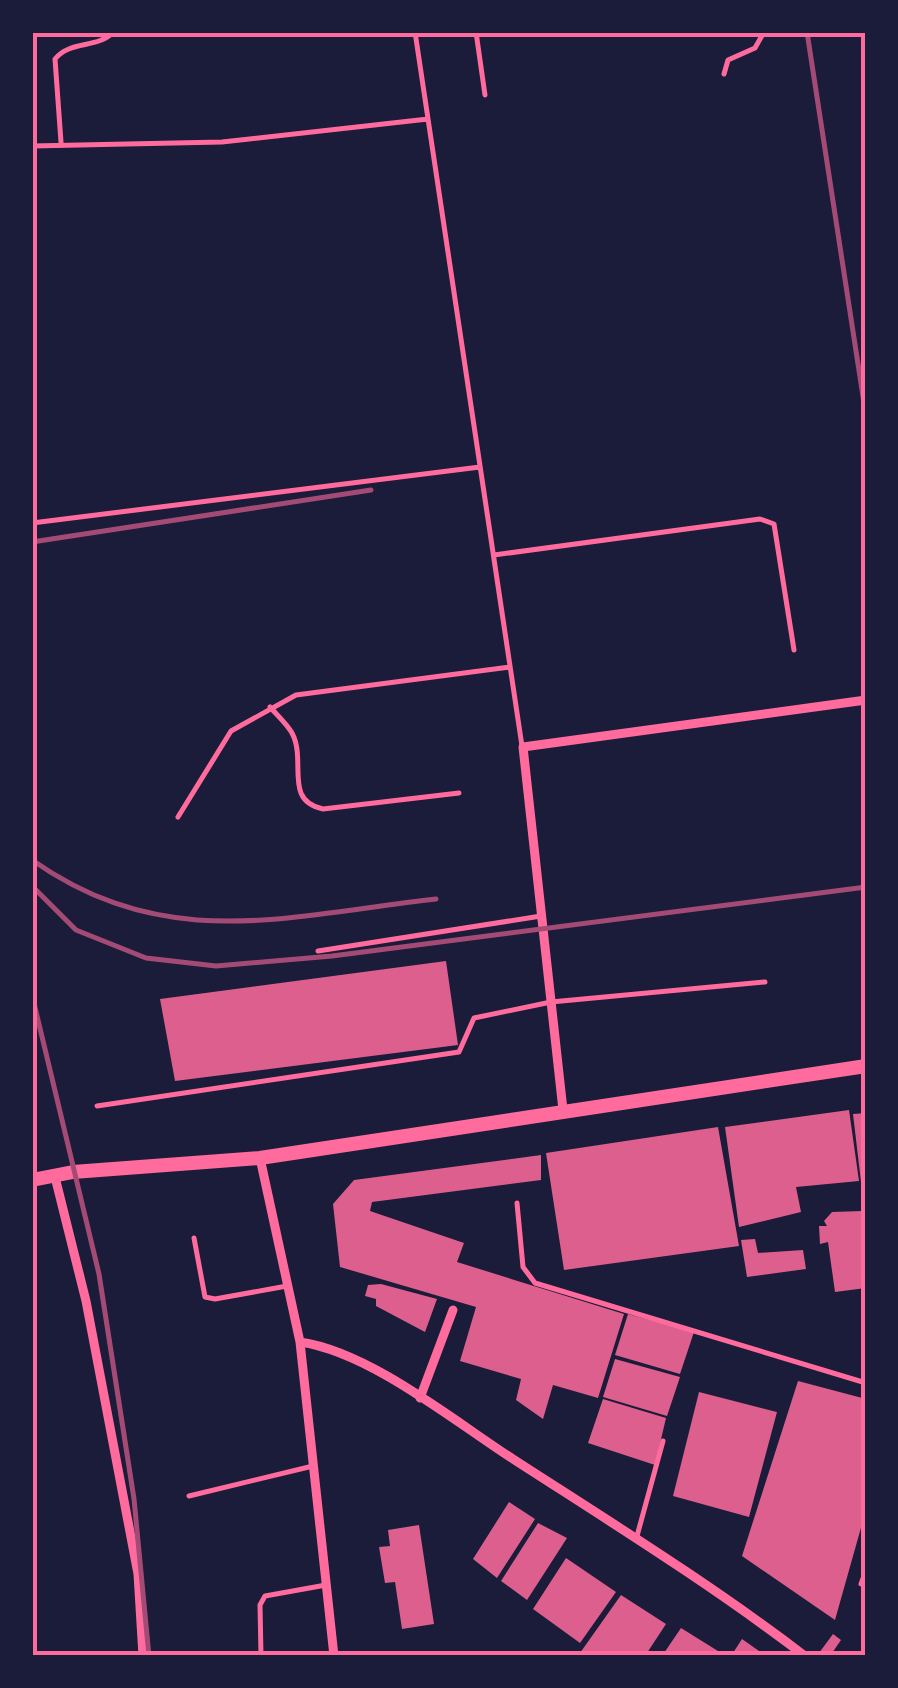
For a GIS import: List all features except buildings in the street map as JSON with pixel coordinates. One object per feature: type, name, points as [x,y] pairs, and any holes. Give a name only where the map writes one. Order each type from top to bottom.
[{"type":"main road","points":[[32,1180],[260,1158],[866,1066]]},
{"type":"street","points":[[563,1110],[522,747],[866,700]]},
{"type":"street","points":[[260,1158],[300,1342],[334,1656]]},
{"type":"street","points":[[54,1177],[86,1301],[138,1574],[143,1656]]},
{"type":"street","points":[[420,1398],[453,1310]]},
{"type":"street","points":[[300,1342],[346,1358],[420,1398],[806,1656]]},
{"type":"lane","points":[[61,142],[55,59],[68,48],[102,41],[113,32]]},
{"type":"lane","points":[[415,32],[522,747]]},
{"type":"lane","points":[[476,32],[484,95]]},
{"type":"lane","points":[[724,74],[728,60],[754,48],[764,32]]},
{"type":"lane","points":[[32,146],[61,142],[222,142],[428,119]]},
{"type":"lane","points":[[32,523],[480,467]]},
{"type":"lane","points":[[494,555],[760,519],[774,524],[794,650]]},
{"type":"lane","points":[[178,818],[230,731],[296,695],[510,667]]},
{"type":"lane","points":[[270,707],[293,734],[300,797],[308,806],[323,809],[459,793]]},
{"type":"lane","points":[[318,951],[541,916]]},
{"type":"lane","points":[[96,1106],[459,1052],[474,1018],[551,1002],[765,982]]},
{"type":"lane","points":[[518,1203],[523,1267],[535,1283],[866,1383]]},
{"type":"lane","points":[[194,1238],[205,1297],[215,1299],[287,1286]]},
{"type":"lane","points":[[636,1539],[663,1440]]},
{"type":"lane","points":[[189,1496],[313,1466]]},
{"type":"lane","points":[[861,1584],[866,1570]]},
{"type":"lane","points":[[261,1656],[260,1605],[265,1596],[329,1585]]},
{"type":"railway","points":[[807,32],[866,416]]},
{"type":"railway","points":[[32,542],[371,490]]},
{"type":"railway","points":[[32,860],[82,889],[131,908],[179,918],[278,919],[436,899]]},
{"type":"railway","points":[[32,886],[76,930],[146,958],[216,966],[332,956],[866,887]]},
{"type":"railway","points":[[32,995],[99,1274],[134,1499],[149,1656]]}]
